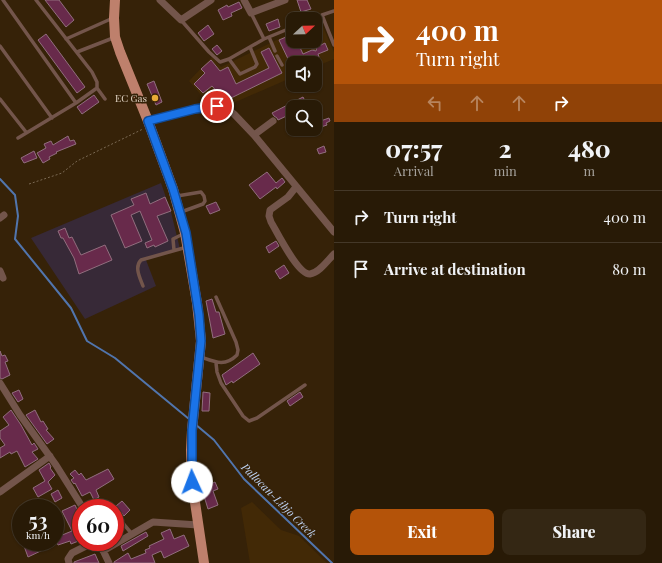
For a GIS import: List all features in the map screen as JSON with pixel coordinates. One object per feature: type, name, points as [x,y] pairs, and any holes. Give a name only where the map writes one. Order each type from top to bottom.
[{"type":"main road","points":[[115,0],[115,37],[176,197],[186,233],[201,341],[192,430],[192,482],[204,563]]},
{"type":"street","points":[[160,0],[181,20],[211,0]]},
{"type":"street","points":[[244,0],[250,13],[285,0]]},
{"type":"street","points":[[149,123],[195,109],[217,106],[225,107],[234,114],[254,135],[334,232]]},
{"type":"street","points":[[254,135],[273,121]]},
{"type":"street","points":[[296,187],[288,197],[270,210],[269,216],[271,222],[295,262],[301,270],[306,273],[312,273],[318,270],[334,254]]},
{"type":"street","points":[[0,383],[77,499]]},
{"type":"street","points":[[0,492],[50,456]]},
{"type":"street","points":[[124,539],[152,522],[198,525]]},
{"type":"street","points":[[69,563],[68,559],[72,554],[78,551]]},
{"type":"street","points":[[103,551],[109,563]]},
{"type":"lane","points":[[36,0],[92,72],[97,82],[97,88],[105,99]]},
{"type":"lane","points":[[2,1],[76,103]]},
{"type":"lane","points":[[334,11],[322,15],[334,45]]},
{"type":"lane","points":[[250,13],[264,40]]},
{"type":"lane","points":[[66,39],[114,18]]},
{"type":"lane","points":[[181,20],[218,60],[222,62],[269,37],[286,30]]},
{"type":"lane","points":[[77,52],[115,37]]},
{"type":"lane","points":[[269,37],[275,51]]},
{"type":"lane","points":[[0,46],[52,118]]},
{"type":"lane","points":[[230,59],[240,74],[255,67],[256,62],[250,47]]},
{"type":"lane","points":[[277,56],[282,65]]},
{"type":"lane","points":[[18,138],[76,103],[97,88]]},
{"type":"lane","points":[[0,99],[26,132]]},
{"type":"lane","points":[[176,197],[200,192],[204,196],[205,201],[203,204],[180,213]]},
{"type":"lane","points":[[174,250],[173,239],[186,233]]},
{"type":"lane","points":[[143,286],[137,268],[141,260],[188,246]]},
{"type":"lane","points":[[200,356],[216,363],[228,362],[237,355],[238,350],[216,297]]},
{"type":"lane","points":[[216,363],[217,372],[221,383],[243,416],[249,421],[257,418],[305,385]]},
{"type":"lane","points":[[124,525],[132,534]]},
{"type":"path","points":[[29,184],[62,173],[77,161],[149,123]]},
{"type":"shaded area","points":[[322,25],[334,52],[334,59],[322,64],[322,56],[286,56],[286,80],[231,104],[213,88],[202,96],[189,81],[212,57],[221,67],[286,35],[286,48],[322,48]]},
{"type":"shaded area","points":[[161,183],[171,212],[180,249],[146,260],[156,286],[85,319],[31,238]]},
{"type":"shaded area","points":[[252,502],[281,530],[299,536],[327,563],[250,563],[241,508]]},
{"type":"building","points":[[45,0],[59,0],[74,20],[66,27]]},
{"type":"building","points":[[297,0],[307,0],[311,9],[301,12]]},
{"type":"building","points":[[239,2],[242,8],[231,13],[232,16],[223,20],[218,10],[227,5],[228,7]]},
{"type":"building","points":[[278,19],[280,27],[269,31],[266,24]]},
{"type":"building","points":[[208,25],[214,34],[204,41],[198,33]]},
{"type":"building","points":[[46,34],[85,87],[77,93],[38,40]]},
{"type":"building","points":[[286,37],[286,48],[300,48],[303,54],[312,50],[316,51],[317,48],[322,48],[322,44],[325,43],[328,50],[318,54],[319,56],[287,56],[279,40]]},
{"type":"building","points":[[217,45],[222,51],[217,55],[212,49]]},
{"type":"building","points":[[269,48],[282,73],[231,98],[229,96],[225,100],[212,86],[203,93],[194,84],[205,73],[201,69],[211,60],[220,71],[228,67],[236,84],[269,68],[261,52]]},
{"type":"building","points":[[154,81],[162,102],[156,105],[147,84]]},
{"type":"building","points":[[94,95],[99,102],[82,114],[77,107]]},
{"type":"building","points":[[303,97],[304,100],[297,100]]},
{"type":"building","points":[[286,106],[286,116],[278,120],[272,113]]},
{"type":"building","points":[[329,118],[330,121],[326,123],[327,125],[322,127],[322,120]]},
{"type":"building","points":[[68,136],[70,141],[74,140],[76,144],[56,152],[57,153],[49,157],[50,159],[43,163],[37,153],[46,148],[44,144],[51,141],[53,145]]},
{"type":"building","points":[[324,146],[326,152],[319,154],[317,149]]},
{"type":"building","points":[[34,151],[37,158],[24,163],[21,158]]},
{"type":"building","points":[[267,172],[276,183],[282,178],[285,182],[277,189],[276,187],[260,199],[249,185]]},
{"type":"building","points":[[146,193],[150,204],[165,197],[171,211],[157,216],[168,241],[155,247],[154,245],[147,248],[145,243],[152,240],[140,211],[131,215],[142,241],[125,248],[111,215],[134,205],[131,199]]},
{"type":"building","points":[[216,202],[220,210],[210,214],[206,206]]},
{"type":"building","points":[[65,228],[69,238],[72,237],[81,255],[105,245],[112,260],[79,274],[74,258],[58,231]]},
{"type":"building","points":[[276,241],[279,246],[269,253],[266,247]]},
{"type":"building","points":[[284,265],[289,273],[280,279],[275,271]]},
{"type":"building","points":[[212,299],[216,312],[219,312],[225,334],[213,338],[206,301]]},
{"type":"building","points":[[0,351],[2,356],[5,355],[8,361],[5,362],[10,375],[2,379],[0,378]]},
{"type":"building","points":[[253,353],[260,364],[233,383],[232,381],[226,385],[222,375]]},
{"type":"building","points":[[19,390],[23,399],[18,402],[12,393]]},
{"type":"building","points":[[203,392],[210,393],[209,411],[202,411]]},
{"type":"building","points":[[300,392],[303,397],[290,406],[287,401]]},
{"type":"building","points":[[11,410],[32,445],[34,443],[38,449],[32,452],[38,459],[25,467],[17,451],[11,454],[10,452],[0,458],[0,448],[5,445],[0,438],[0,431],[9,425],[3,417]]},
{"type":"building","points":[[35,410],[41,422],[43,421],[48,429],[46,430],[54,439],[47,444],[26,415]]},
{"type":"building","points":[[49,463],[50,468],[55,475],[48,482],[52,489],[38,497],[33,488],[45,481],[39,470]]},
{"type":"building","points":[[108,469],[114,479],[96,490],[99,497],[96,499],[94,499],[90,492],[82,496],[75,483],[74,484],[71,480],[74,478],[70,474],[75,470],[79,475],[81,473],[86,480]]},
{"type":"building","points":[[215,482],[218,489],[213,491],[218,505],[208,509],[204,496],[208,495],[204,487]]},
{"type":"building","points":[[58,490],[62,498],[54,499],[51,494]]},
{"type":"building","points":[[124,503],[130,510],[124,516]]},
{"type":"building","points":[[72,506],[72,531],[64,515],[64,510]]},
{"type":"building","points":[[170,529],[174,539],[184,535],[189,546],[164,558],[161,551],[152,555],[155,563],[114,563],[128,553],[131,559],[146,553],[145,550],[150,548],[149,546],[164,539],[161,533]]},
{"type":"building","points":[[72,531],[72,544],[70,541],[64,543],[64,534]]},
{"type":"building","points":[[146,532],[148,536],[124,550],[124,544]]},
{"type":"building","points":[[26,551],[41,551],[28,557]]},
{"type":"building","points":[[95,554],[99,563],[74,563],[74,562]]},
{"type":"waterway","name":"Pallocan-Libjo Creek","points":[[0,179],[15,195],[18,216],[15,239],[71,308],[87,341],[115,358],[189,419]]},
{"type":"waterway","name":"Pallocan-Libjo Creek","points":[[195,424],[214,440],[244,479],[332,563]]},
{"type":"place","name":"EC Gas","points":[[155,98]]},
{"type":"route","points":[[192,482],[192,430],[201,341],[200,326],[186,233],[173,189],[148,121],[179,112],[217,106]]}]
